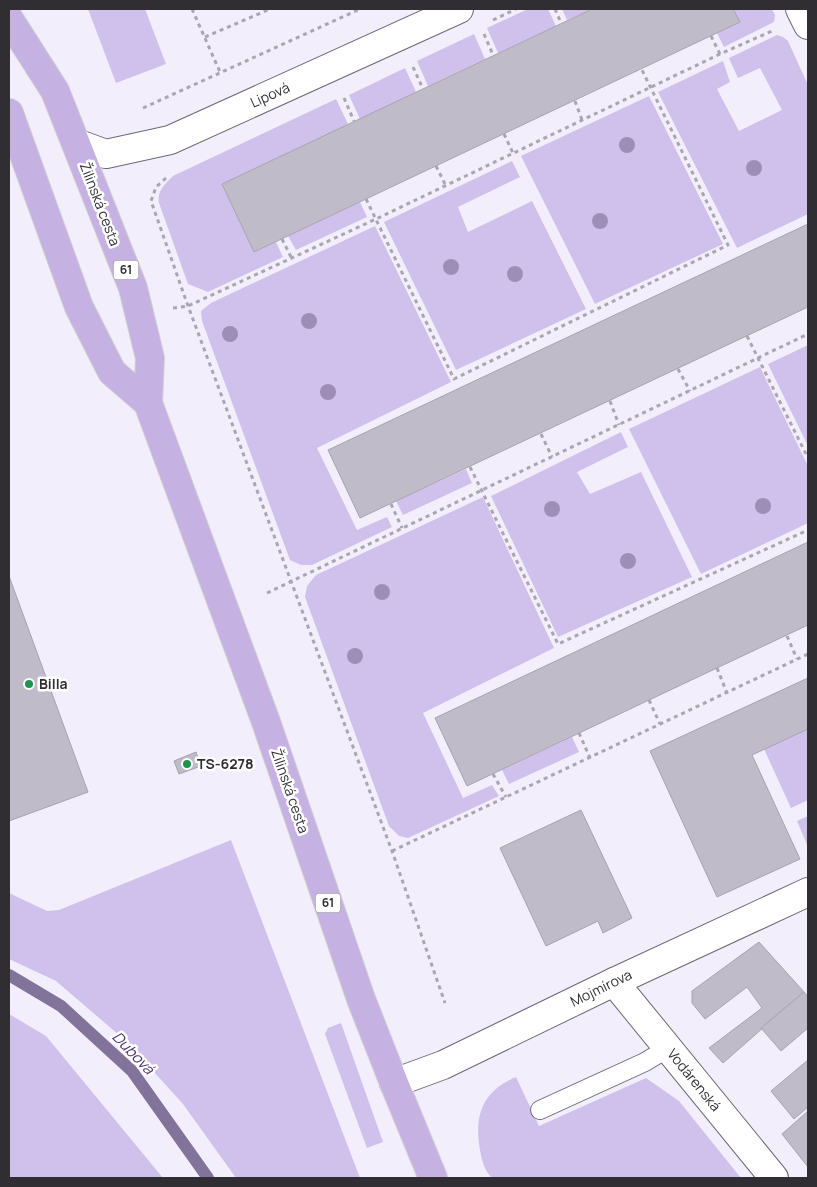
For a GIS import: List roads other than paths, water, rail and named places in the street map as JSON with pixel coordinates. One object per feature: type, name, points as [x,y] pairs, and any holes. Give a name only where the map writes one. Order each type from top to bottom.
[{"type":"main road","name":"Žilinská cesta","points":[[9,19],[54,91],[133,288],[150,358],[148,403],[266,722],[358,990],[433,1178]]},
{"type":"main road","name":"Žilinská cesta","points":[[9,113],[79,307],[112,372],[148,403]]},
{"type":"street","name":"Lipová","points":[[76,142],[106,154],[170,140],[459,9]]},
{"type":"street","points":[[800,9],[808,25]]},
{"type":"street","name":"Mojmírova","points":[[394,1083],[444,1065],[614,982],[808,892]]},
{"type":"street","name":"Vodárenská","points":[[614,982],[774,1178]]},
{"type":"lane","points":[[540,1110],[645,1062],[668,1048]]},
{"type":"waterway","name":"Dubová","points":[[9,975],[61,1006],[132,1071],[208,1178]]},
{"type":"place","name":"Billa","points":[[29,684]]},
{"type":"place","name":"TS-6278","points":[[187,764]]}]
